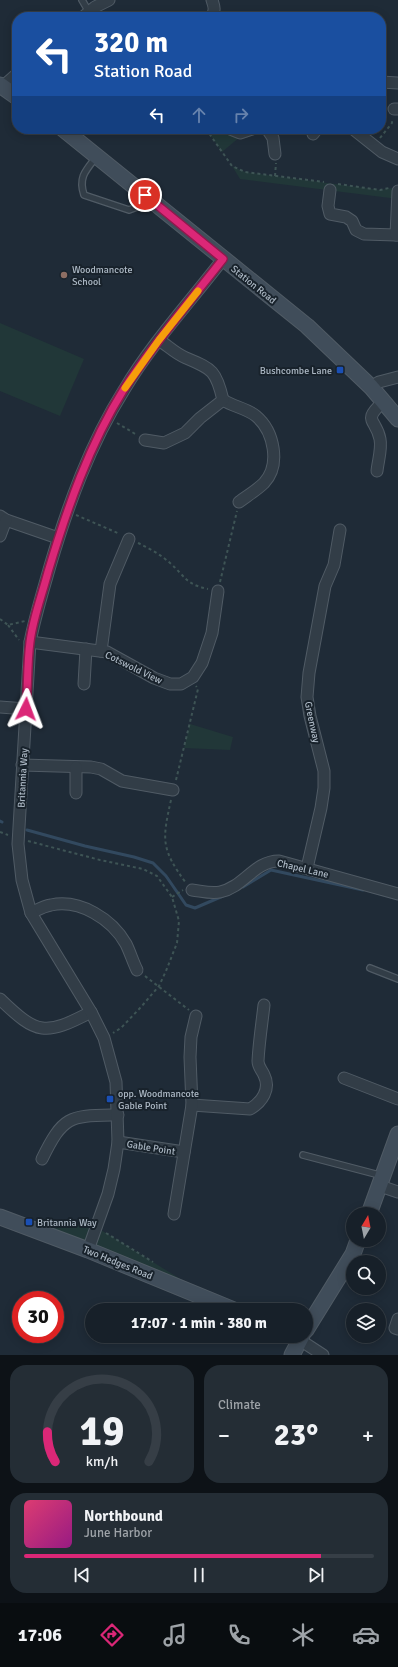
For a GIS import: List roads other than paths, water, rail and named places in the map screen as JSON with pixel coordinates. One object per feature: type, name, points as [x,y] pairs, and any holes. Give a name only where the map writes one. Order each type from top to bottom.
[{"type":"street","points":[[88,12],[96,6],[109,0]]},
{"type":"street","points":[[212,0],[214,12]]},
{"type":"street","points":[[12,78],[1,86],[12,94]]},
{"type":"street","points":[[386,82],[398,83]]},
{"type":"street","name":"Station Road","points":[[73,134],[97,156],[307,326],[371,387],[398,419]]},
{"type":"street","points":[[270,134],[275,154]]},
{"type":"street","points":[[359,134],[382,152],[398,159]]},
{"type":"street","points":[[331,185],[328,206],[330,214],[346,216],[352,221],[356,230],[364,234],[397,235],[395,189]]},
{"type":"street","name":"Britannia Way","points":[[88,1250],[108,1194],[114,1169],[118,1142],[116,1082],[104,1038],[91,1012],[31,913],[22,880],[18,838],[30,642],[35,618],[66,511],[108,417],[124,389],[159,340],[223,259]]},
{"type":"street","points":[[159,340],[178,354],[200,363],[210,370],[218,381],[224,400],[256,416],[266,428],[272,443],[273,459],[268,476],[264,483],[239,502]]},
{"type":"street","points":[[371,387],[379,382],[398,377]]},
{"type":"street","points":[[145,440],[164,443],[185,433],[200,418],[224,400]]},
{"type":"street","points":[[376,471],[380,441],[378,433],[371,421],[371,417],[374,410],[384,401]]},
{"type":"street","points":[[0,536],[3,518],[58,538]]},
{"type":"street","name":"Greenway","points":[[308,868],[321,808],[324,776],[307,697],[309,673],[325,586],[328,575],[334,566],[340,530]]},
{"type":"street","points":[[101,651],[110,584],[129,538]]},
{"type":"street","name":"Cotswold View","points":[[30,642],[101,651],[115,656],[144,674],[164,682],[181,684],[193,677],[202,664],[210,644],[218,591]]},
{"type":"street","points":[[84,684],[86,649]]},
{"type":"street","points":[[0,707],[26,709]]},
{"type":"street","points":[[22,765],[101,769],[122,780],[173,790]]},
{"type":"street","points":[[76,767],[76,793]]},
{"type":"street","name":"Chapel Lane","points":[[188,890],[212,893],[225,891],[238,885],[262,864],[279,861],[398,894]]},
{"type":"street","points":[[31,913],[46,906],[59,904],[81,906],[95,913],[118,933],[126,944],[137,970]]},
{"type":"street","points":[[0,999],[24,1022],[43,1028],[59,1028],[91,1012]]},
{"type":"street","points":[[192,1105],[250,1109],[264,1096],[266,1079],[258,1065],[264,1005]]},
{"type":"street","name":"Gable Point","points":[[174,1214],[192,1105],[190,1057],[191,1037],[196,1016]]},
{"type":"street","points":[[344,1078],[398,1099]]},
{"type":"street","points":[[42,1159],[56,1132],[65,1123],[78,1117],[118,1116]]},
{"type":"street","points":[[372,1207],[398,1134]]},
{"type":"street","name":"Gable Point","points":[[118,1142],[184,1152]]},
{"type":"street","points":[[381,1181],[398,1192]]},
{"type":"street","name":"Two Hedges Road","points":[[0,1217],[88,1250],[217,1303]]},
{"type":"street","points":[[313,1315],[353,1254],[356,1247]]},
{"type":"street","points":[[398,1318],[395,1328],[398,1329]]},
{"type":"street","points":[[292,1355],[297,1343]]},
{"type":"street","points":[[309,1343],[323,1355]]},
{"type":"lane","points":[[82,0],[85,12]]},
{"type":"lane","points":[[97,156],[84,172],[82,188],[84,195],[130,210],[136,207],[145,195]]},
{"type":"lane","points":[[370,968],[398,978]]},
{"type":"lane","points":[[303,1155],[381,1181]]},
{"type":"waterway","points":[[27,830],[153,863],[166,876],[186,905],[195,908],[223,896]]},
{"type":"waterway","points":[[243,887],[271,870],[363,890]]},
{"type":"place","name":"Woodmancote School","points":[[64,275]]},
{"type":"place","name":"Bushcombe Lane","points":[[340,370]]},
{"type":"place","name":"opp. Woodmancote Gable Point","points":[[110,1099]]},
{"type":"place","name":"Britannia Way","points":[[29,1222]]}]
